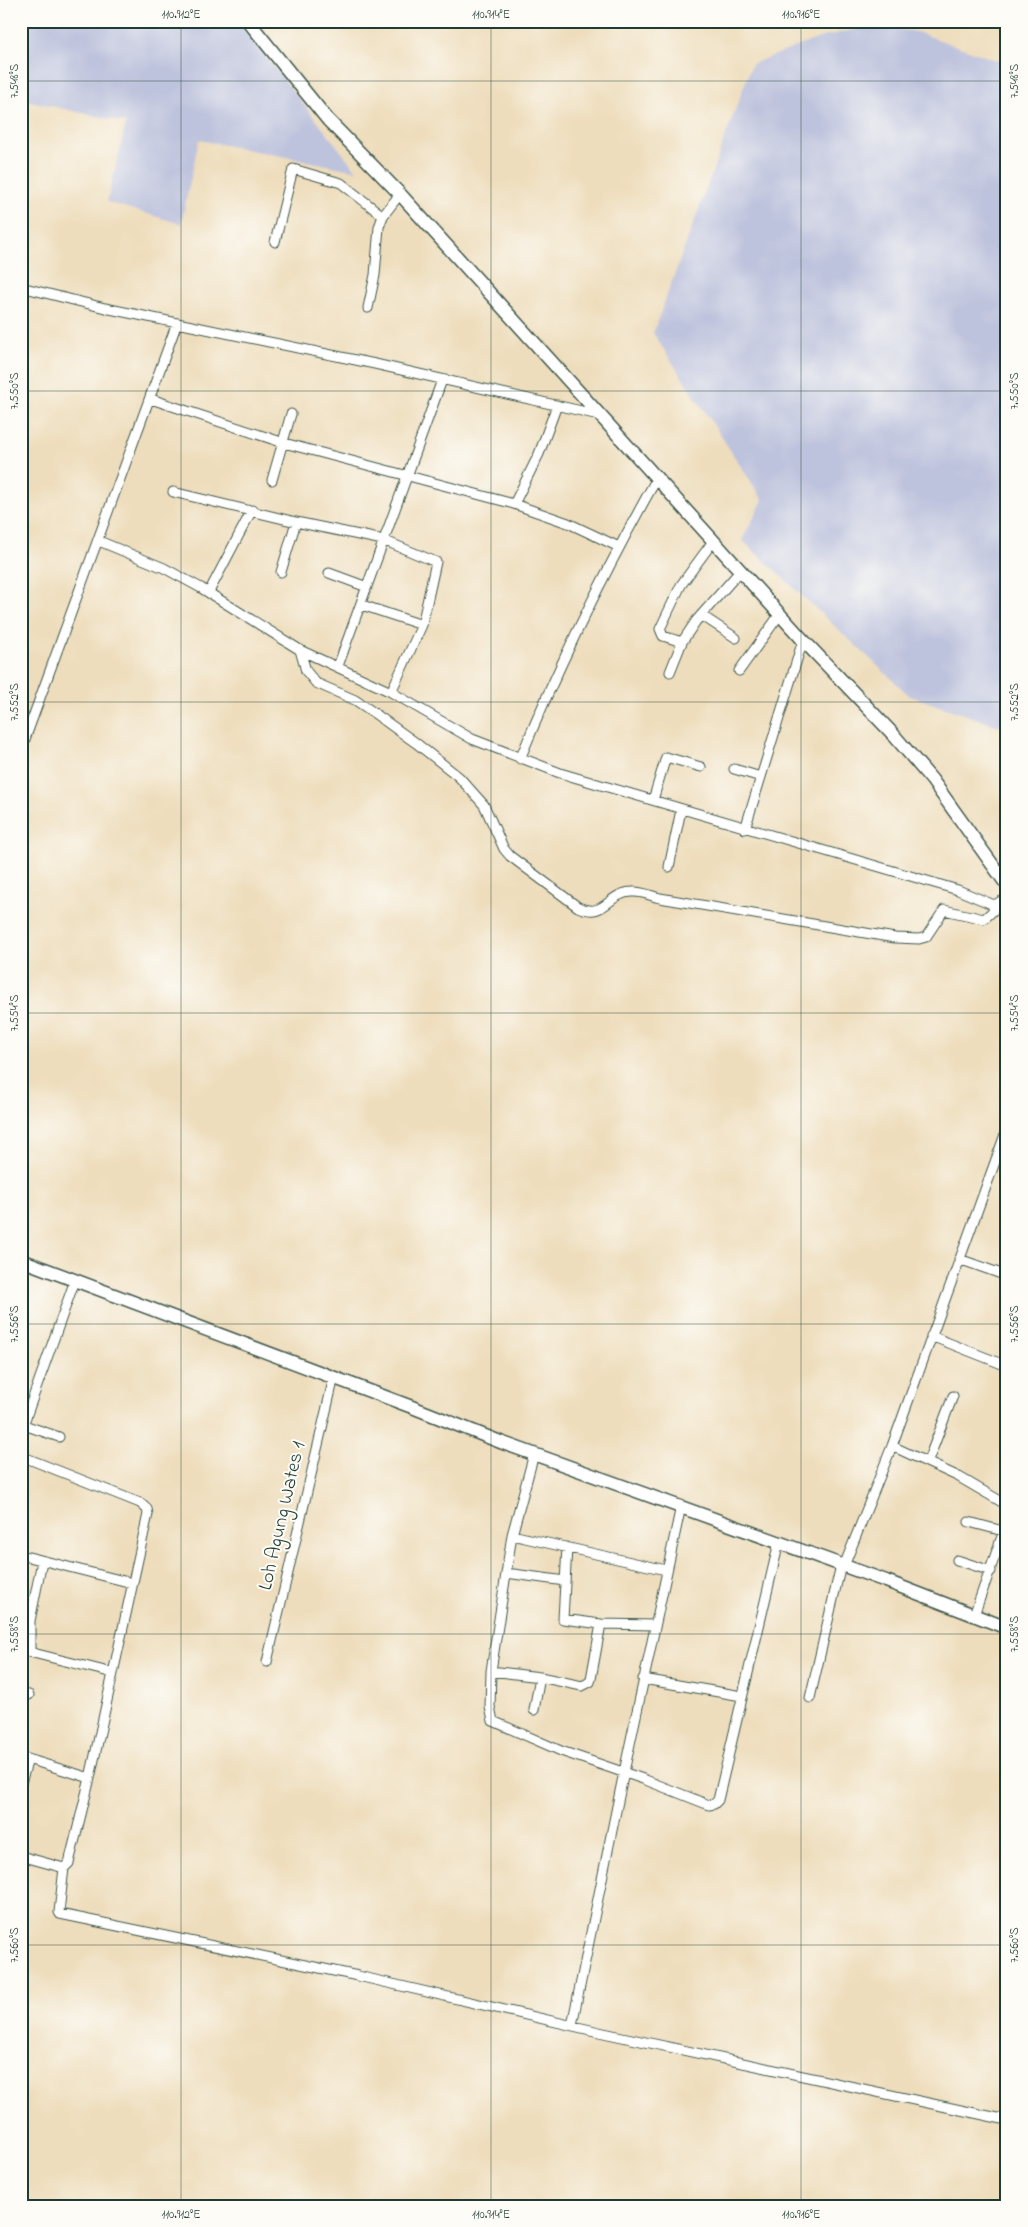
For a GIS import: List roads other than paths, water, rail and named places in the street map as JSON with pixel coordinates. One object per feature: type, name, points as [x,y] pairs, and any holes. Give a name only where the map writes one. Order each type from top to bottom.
[{"type":"main road","points":[[248,21],[328,120],[400,194],[803,640],[911,754],[932,780],[1007,885]]},
{"type":"main road","points":[[21,1260],[534,1454],[779,1542],[1007,1628]]},
{"type":"street","points":[[275,242],[293,169],[341,183],[383,216]]},
{"type":"street","points":[[368,308],[376,269],[379,227],[383,216],[400,194]]},
{"type":"street","points":[[21,287],[601,416]]},
{"type":"street","points":[[21,750],[151,399],[177,323]]},
{"type":"street","points":[[338,666],[362,605],[383,540],[409,476],[442,380]]},
{"type":"street","points":[[151,399],[284,443],[514,504],[568,523],[618,546]]},
{"type":"street","points":[[514,504],[538,454],[557,405]]},
{"type":"street","points":[[272,480],[291,414]]},
{"type":"street","points":[[520,759],[562,660],[618,546],[657,478]]},
{"type":"street","points":[[173,492],[296,522],[383,540],[436,562],[422,625],[391,692]]},
{"type":"street","points":[[209,592],[252,510]]},
{"type":"street","points":[[281,572],[296,522]]},
{"type":"street","points":[[682,642],[663,636],[660,630],[682,585],[714,540]]},
{"type":"street","points":[[99,541],[164,568],[209,592],[300,650],[391,692],[472,739],[520,759],[681,810],[958,890],[994,905]]},
{"type":"street","points":[[670,672],[682,642],[701,614],[741,570]]},
{"type":"street","points":[[329,573],[367,587]]},
{"type":"street","points":[[362,605],[422,625]]},
{"type":"street","points":[[701,614],[736,638]]},
{"type":"street","points":[[739,671],[780,614]]},
{"type":"street","points":[[745,829],[803,640]]},
{"type":"street","points":[[300,650],[306,671],[316,683],[367,708],[460,777],[484,805],[504,849],[510,856],[578,907],[586,910],[599,910],[618,895],[640,892],[660,898],[895,938],[919,940],[929,935],[944,910],[984,919],[993,911],[994,905]]},
{"type":"street","points":[[652,800],[666,757],[701,767]]},
{"type":"street","points":[[734,769],[761,777]]},
{"type":"street","points":[[669,867],[681,810]]},
{"type":"street","points":[[994,905],[1007,898]]},
{"type":"street","points":[[810,1698],[843,1566],[892,1446],[1007,1129]]},
{"type":"street","points":[[959,1259],[1007,1276]]},
{"type":"street","points":[[59,1437],[22,1428],[25,1407],[75,1280]]},
{"type":"street","points":[[931,1336],[1007,1366]]},
{"type":"street","name":"Loh Agung Wates 1","points":[[267,1662],[334,1378]]},
{"type":"street","points":[[928,1461],[952,1396]]},
{"type":"street","points":[[892,1446],[928,1461],[1007,1505]]},
{"type":"street","points":[[534,1454],[512,1534],[506,1573],[491,1671],[490,1707],[493,1721],[561,1752],[624,1772],[709,1805],[714,1804],[718,1800],[779,1542]]},
{"type":"street","points":[[21,1456],[144,1505],[147,1509],[147,1520],[90,1778],[69,1863],[64,1868],[60,1914],[358,1976],[1007,2120]]},
{"type":"street","points":[[572,2025],[643,1679],[681,1506]]},
{"type":"street","points":[[969,1522],[1005,1526],[991,1571],[974,1615]]},
{"type":"street","points":[[512,1534],[666,1570]]},
{"type":"street","points":[[567,1548],[563,1619],[602,1624],[655,1625]]},
{"type":"street","points":[[21,1555],[132,1584]]},
{"type":"street","points":[[957,1560],[991,1571]]},
{"type":"street","points":[[42,1561],[25,1651],[113,1674]]},
{"type":"street","points":[[506,1573],[565,1582]]},
{"type":"street","points":[[491,1671],[582,1686],[590,1682],[602,1624]]},
{"type":"street","points":[[534,1710],[540,1678]]},
{"type":"street","points":[[643,1679],[742,1696]]},
{"type":"street","points":[[21,1783],[24,1758],[90,1778]]},
{"type":"street","points":[[21,1856],[64,1868]]}]
